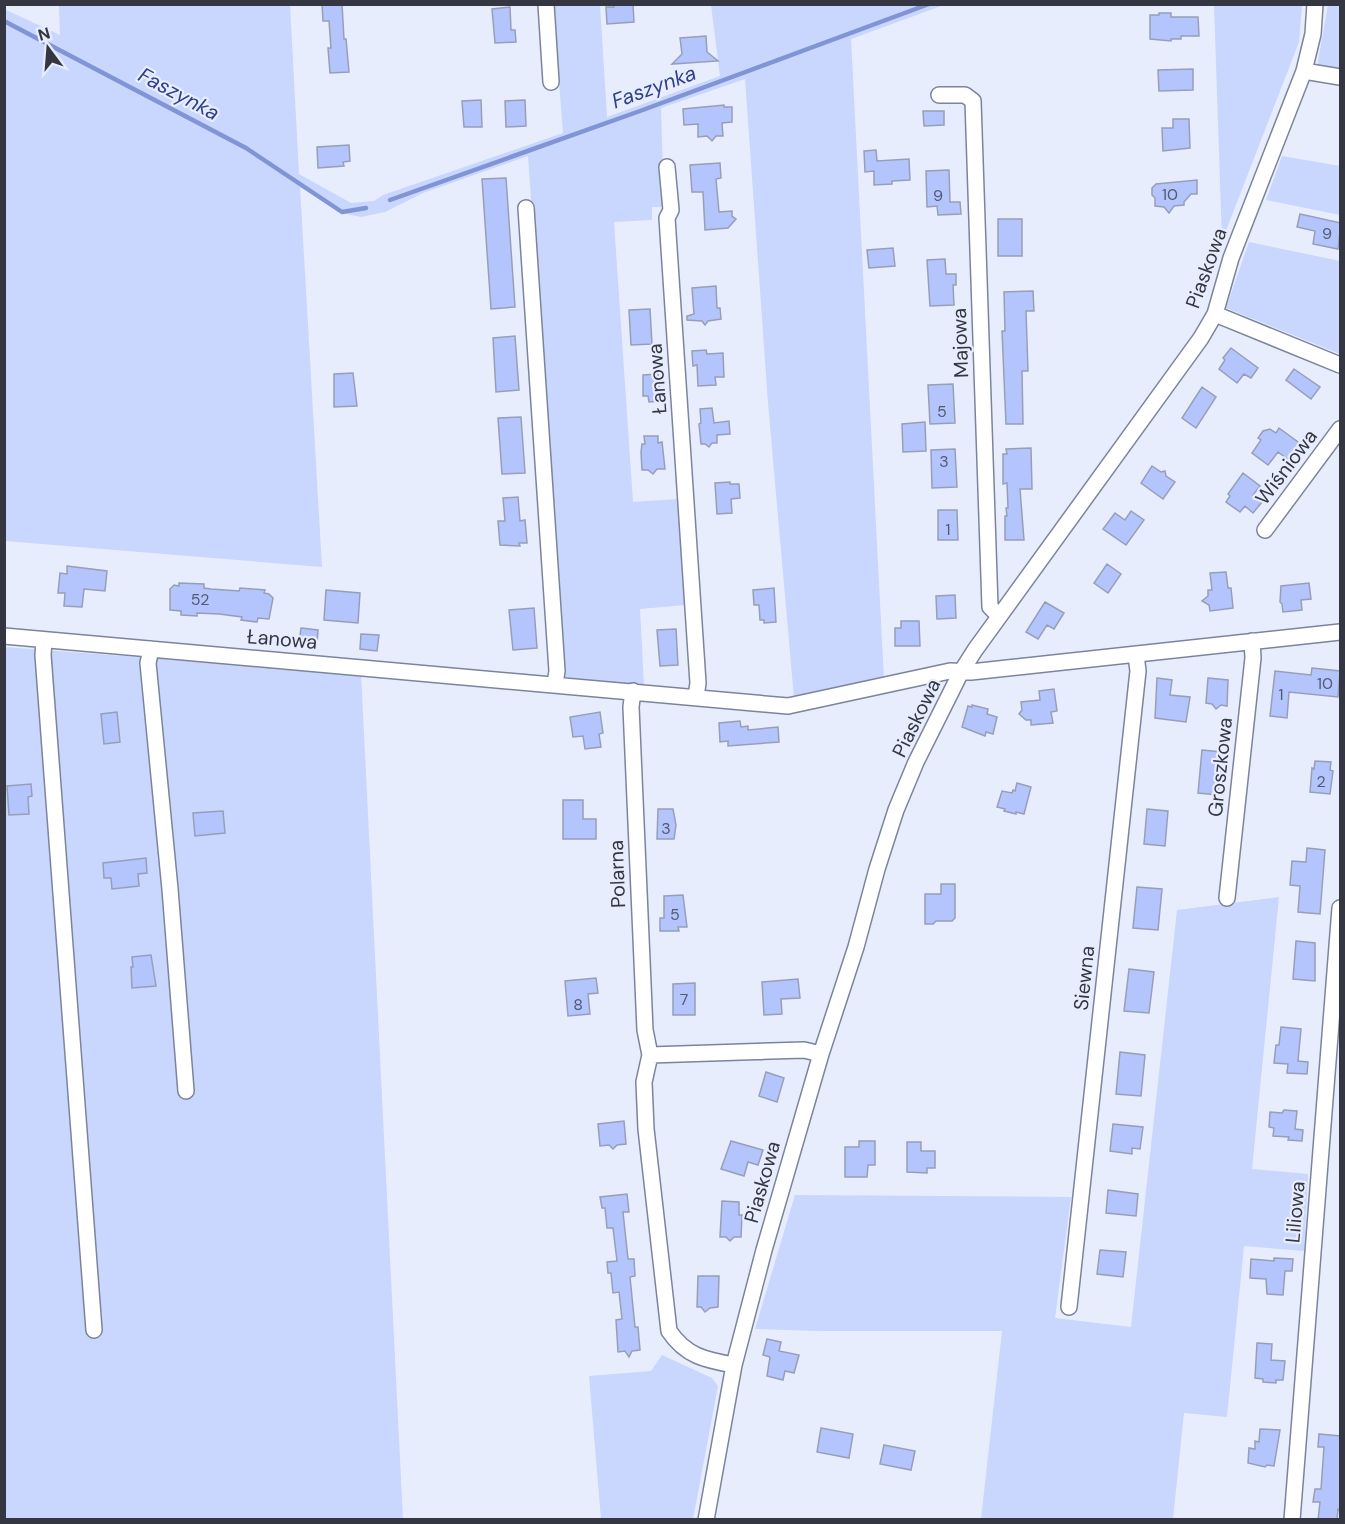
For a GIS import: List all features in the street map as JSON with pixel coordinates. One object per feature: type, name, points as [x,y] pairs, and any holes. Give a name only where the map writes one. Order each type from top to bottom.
[{"type":"street","points":[[546,4],[551,82]]},
{"type":"street","name":"Piaskowa","points":[[706,1520],[734,1365],[764,1250],[896,810],[916,762],[961,672],[975,650],[1201,338],[1215,314],[1231,258],[1304,71],[1313,34],[1315,4]]},
{"type":"street","points":[[1304,71],[1341,77]]},
{"type":"street","name":"Majowa","points":[[939,95],[965,95],[973,101],[990,607],[999,616]]},
{"type":"street","name":"Łanowa","points":[[667,167],[671,210],[667,218],[698,683],[696,697]]},
{"type":"street","points":[[526,208],[557,671],[555,684]]},
{"type":"street","points":[[1215,314],[1341,365]]},
{"type":"street","name":"Wiśniowa","points":[[1265,530],[1341,429]]},
{"type":"street","points":[[961,672],[1341,632]]},
{"type":"street","name":"Łanowa","points":[[4,636],[788,706],[950,671],[961,672]]},
{"type":"street","points":[[44,640],[43,655],[94,1330]]},
{"type":"street","name":"Groszkowa","points":[[1227,898],[1253,658],[1252,641]]},
{"type":"street","points":[[151,649],[148,663],[170,890],[186,1091]]},
{"type":"street","name":"Siewna","points":[[1069,1307],[1136,694],[1138,671],[1136,654]]},
{"type":"street","name":"Polarna","points":[[633,691],[631,707],[644,1018],[650,1054],[644,1082],[645,1129],[669,1331],[678,1345],[695,1356],[734,1365]]},
{"type":"street","name":"Liliowa","points":[[1292,1520],[1341,908]]},
{"type":"street","points":[[650,1054],[804,1050],[821,1054]]},
{"type":"shaded area","points":[[59,5],[290,5],[299,174],[351,203],[374,201],[383,195],[563,133],[553,5],[600,5],[607,117],[720,76],[711,5],[944,5],[851,39],[884,680],[794,698],[768,403],[745,79],[661,108],[664,207],[652,207],[652,220],[614,222],[633,502],[678,499],[685,605],[640,609],[644,686],[565,677],[528,156],[423,193],[385,212],[361,217],[342,213],[300,187],[322,567],[5,541],[4,9],[60,35]]},
{"type":"shaded area","points":[[1214,5],[1302,5],[1299,42],[1222,241]]},
{"type":"shaded area","points":[[1328,5],[1340,5],[1340,70],[1317,67]]},
{"type":"shaded area","points":[[1282,156],[1340,166],[1340,215],[1266,200]]},
{"type":"shaded area","points":[[1249,242],[1340,261],[1340,354],[1226,308]]},
{"type":"shaded area","points":[[4,647],[361,674],[403,1519],[5,1519]]},
{"type":"shaded area","points":[[1279,897],[1252,1169],[1308,1174],[1304,1251],[1244,1246],[1227,1417],[1184,1413],[1173,1519],[981,1519],[1002,1331],[755,1329],[795,1195],[1071,1197],[1055,1318],[1131,1327],[1177,910]]},
{"type":"shaded area","points":[[662,1355],[712,1378],[718,1386],[693,1519],[601,1519],[589,1376],[651,1371]]},
{"type":"building","points":[[322,4],[342,4],[349,72],[330,73],[329,21],[323,21]]},
{"type":"building","points":[[614,4],[633,5],[634,22],[607,24],[606,7],[614,7]]},
{"type":"building","points":[[510,7],[511,30],[515,30],[516,42],[495,43],[492,9]]},
{"type":"building","points":[[1159,13],[1171,13],[1171,17],[1198,17],[1199,36],[1181,36],[1181,39],[1171,39],[1171,41],[1150,39],[1150,15],[1159,15]]},
{"type":"building","points":[[706,36],[707,52],[718,61],[672,64],[682,54],[680,38]]},
{"type":"building","points":[[1193,69],[1193,90],[1159,91],[1158,70]]},
{"type":"building","points":[[481,100],[482,127],[464,127],[462,101]]},
{"type":"building","points":[[525,100],[526,126],[506,127],[505,101]]},
{"type":"building","points":[[724,105],[724,107],[732,107],[732,122],[722,123],[723,136],[716,136],[712,141],[707,136],[698,137],[698,124],[684,125],[683,109]]},
{"type":"building","points":[[923,111],[944,111],[944,125],[924,126]]},
{"type":"building","points":[[1173,119],[1189,119],[1190,148],[1163,151],[1162,128],[1173,128]]},
{"type":"building","points":[[349,145],[350,161],[343,162],[344,166],[318,168],[317,147]]},
{"type":"building","points":[[876,150],[877,161],[909,159],[910,180],[874,185],[874,171],[865,172],[864,151]]},
{"type":"building","points":[[720,163],[721,178],[716,179],[719,212],[732,211],[732,216],[736,219],[728,228],[705,230],[703,192],[692,192],[690,165]]},
{"type":"building","points":[[949,170],[950,202],[960,202],[961,214],[938,215],[937,206],[927,207],[926,171]]},
{"type":"building","points":[[506,178],[515,307],[491,309],[482,179]]},
{"type":"building","points":[[1197,180],[1197,194],[1191,194],[1184,205],[1174,206],[1169,213],[1164,207],[1155,206],[1152,188],[1156,184]]},
{"type":"building","points":[[1300,214],[1341,223],[1338,249],[1313,244],[1315,231],[1297,227]]},
{"type":"building","points":[[998,219],[1022,219],[1022,256],[998,256]]},
{"type":"building","points":[[893,248],[895,266],[869,268],[867,250]]},
{"type":"building","points":[[945,259],[946,274],[956,274],[956,285],[953,285],[954,305],[930,306],[927,260]]},
{"type":"building","points":[[716,286],[717,308],[720,308],[721,319],[708,321],[705,325],[702,321],[687,320],[687,316],[694,314],[692,288]]},
{"type":"building","points":[[1033,291],[1034,311],[1026,311],[1028,371],[1022,371],[1023,424],[1006,424],[1002,331],[1005,331],[1004,292]]},
{"type":"building","points":[[650,309],[652,344],[631,345],[629,310]]},
{"type":"building","points":[[515,336],[519,390],[496,392],[493,338]]},
{"type":"building","points":[[1231,348],[1258,368],[1251,378],[1244,374],[1237,383],[1219,369],[1225,360],[1223,358]]},
{"type":"building","points":[[706,350],[707,354],[723,353],[724,377],[715,377],[716,385],[698,386],[697,365],[693,366],[692,351]]},
{"type":"building","points":[[1294,369],[1320,387],[1311,399],[1286,380]]},
{"type":"building","points":[[353,373],[357,406],[334,407],[334,374]]},
{"type":"building","points":[[658,374],[661,401],[649,402],[648,396],[643,396],[643,375]]},
{"type":"building","points":[[953,384],[955,423],[930,424],[928,385]]},
{"type":"building","points":[[1202,387],[1216,397],[1196,428],[1182,418]]},
{"type":"building","points":[[712,408],[714,423],[729,421],[730,434],[717,435],[717,443],[712,443],[709,447],[701,444],[700,409]]},
{"type":"building","points":[[521,417],[525,473],[502,474],[498,418]]},
{"type":"building","points":[[925,422],[926,451],[903,452],[902,424]]},
{"type":"building","points":[[1279,428],[1302,445],[1290,461],[1278,452],[1268,465],[1252,453],[1261,440],[1258,438],[1263,431],[1270,429],[1276,433]]},
{"type":"building","points":[[644,436],[658,436],[658,443],[662,442],[665,469],[657,469],[653,474],[648,470],[642,470],[641,452],[642,444],[645,444]]},
{"type":"building","points":[[1031,448],[1032,489],[1020,489],[1024,540],[1005,540],[1005,516],[1007,516],[1006,508],[1008,508],[1007,483],[1003,484],[1003,454],[1007,454],[1006,449]]},
{"type":"building","points":[[955,449],[957,487],[932,488],[931,450]]},
{"type":"building","points":[[1152,466],[1161,472],[1165,471],[1166,476],[1175,482],[1163,499],[1141,483]]},
{"type":"building","points":[[1243,473],[1260,486],[1253,495],[1262,502],[1253,513],[1245,506],[1240,512],[1226,502],[1230,496],[1228,494]]},
{"type":"building","points":[[730,482],[730,484],[739,484],[740,498],[731,499],[732,513],[717,514],[715,483]]},
{"type":"building","points":[[518,497],[520,521],[525,520],[527,543],[519,543],[520,546],[500,545],[498,521],[505,521],[503,498]]},
{"type":"building","points":[[938,510],[957,510],[958,540],[938,540]]},
{"type":"building","points":[[1131,511],[1144,520],[1126,545],[1103,529],[1115,513],[1125,520]]},
{"type":"building","points":[[1107,564],[1121,574],[1108,593],[1094,583]]},
{"type":"building","points":[[67,566],[107,571],[105,591],[84,589],[82,607],[64,606],[65,593],[58,593],[60,573],[67,574]]},
{"type":"building","points":[[1226,572],[1228,588],[1231,588],[1233,608],[1210,611],[1209,605],[1202,601],[1208,596],[1208,590],[1212,590],[1210,573]]},
{"type":"building","points":[[179,583],[204,584],[204,588],[211,589],[265,590],[264,593],[273,598],[269,619],[258,618],[257,622],[241,620],[242,617],[219,614],[181,615],[181,611],[170,610],[170,589],[174,585],[179,586]]},
{"type":"building","points":[[1309,583],[1311,599],[1301,600],[1302,610],[1283,612],[1280,602],[1281,586]]},
{"type":"building","points":[[774,588],[776,622],[764,623],[764,620],[760,620],[759,605],[754,605],[753,590]]},
{"type":"building","points":[[326,590],[360,593],[358,623],[324,620]]},
{"type":"building","points":[[955,595],[956,618],[937,619],[936,596]]},
{"type":"building","points":[[1045,602],[1064,613],[1054,629],[1047,625],[1038,639],[1026,632]]},
{"type":"building","points":[[534,608],[537,648],[513,650],[509,610]]},
{"type":"building","points":[[901,621],[919,621],[920,646],[895,646],[895,628],[901,628]]},
{"type":"building","points":[[301,628],[318,630],[317,645],[299,644]]},
{"type":"building","points":[[676,629],[678,665],[660,666],[657,630]]},
{"type":"building","points":[[361,634],[379,635],[377,651],[360,649]]},
{"type":"building","points":[[1312,668],[1340,671],[1338,697],[1289,692],[1287,718],[1270,716],[1275,671],[1311,675]]},
{"type":"building","points":[[1157,678],[1172,680],[1170,695],[1190,697],[1186,722],[1155,718]]},
{"type":"building","points":[[1208,678],[1228,680],[1227,706],[1221,705],[1216,709],[1212,704],[1206,703]]},
{"type":"building","points":[[1054,689],[1057,711],[1051,712],[1053,723],[1031,725],[1031,720],[1026,720],[1019,714],[1022,710],[1021,702],[1040,700],[1039,691]]},
{"type":"building","points":[[972,705],[988,709],[987,714],[997,717],[993,734],[986,732],[985,736],[962,727],[968,706],[972,707]]},
{"type":"building","points":[[117,712],[120,742],[104,744],[101,714]]},
{"type":"building","points":[[600,712],[603,733],[599,734],[601,747],[585,749],[583,736],[573,737],[570,717]]},
{"type":"building","points":[[740,721],[741,727],[748,726],[748,730],[778,727],[779,742],[728,746],[728,741],[720,742],[719,723]]},
{"type":"building","points":[[1202,750],[1222,752],[1218,795],[1198,793]]},
{"type":"building","points":[[1315,761],[1331,762],[1330,770],[1333,771],[1330,794],[1310,792],[1312,768],[1314,769]]},
{"type":"building","points":[[1017,783],[1031,787],[1024,814],[1004,811],[1005,809],[997,807],[1002,791],[1012,793]]},
{"type":"building","points":[[31,784],[32,796],[28,797],[29,814],[9,815],[7,786]]},
{"type":"building","points":[[563,800],[583,800],[583,819],[596,819],[596,839],[563,839]]},
{"type":"building","points":[[658,809],[673,809],[676,825],[674,839],[657,839]]},
{"type":"building","points":[[1147,809],[1168,811],[1165,846],[1144,844]]},
{"type":"building","points":[[223,811],[225,833],[195,836],[193,813]]},
{"type":"building","points":[[1307,848],[1325,850],[1320,914],[1298,912],[1300,886],[1290,885],[1292,861],[1306,862]]},
{"type":"building","points":[[146,858],[147,873],[138,874],[139,886],[112,889],[111,878],[104,878],[103,863]]},
{"type":"building","points":[[941,884],[955,884],[955,918],[952,921],[925,924],[925,894],[941,894]]},
{"type":"building","points":[[1137,887],[1162,889],[1158,930],[1133,928]]},
{"type":"building","points":[[683,895],[687,927],[678,927],[679,931],[660,931],[660,918],[664,918],[664,896]]},
{"type":"building","points":[[1296,941],[1315,943],[1315,981],[1293,979]]},
{"type":"building","points":[[151,955],[156,986],[132,988],[132,957]]},
{"type":"building","points":[[1129,969],[1154,972],[1149,1013],[1124,1011]]},
{"type":"building","points":[[596,978],[598,993],[588,994],[590,1014],[568,1016],[565,981]]},
{"type":"building","points":[[798,979],[800,998],[781,999],[782,1014],[764,1015],[762,982]]},
{"type":"building","points":[[695,983],[695,1015],[673,1015],[673,984]]},
{"type":"building","points":[[1281,1027],[1301,1029],[1298,1061],[1308,1062],[1307,1074],[1287,1073],[1288,1064],[1274,1063]]},
{"type":"building","points":[[1120,1052],[1145,1055],[1141,1096],[1116,1094]]},
{"type":"building","points":[[766,1072],[784,1078],[777,1102],[759,1096]]},
{"type":"building","points":[[1284,1110],[1297,1111],[1295,1129],[1303,1130],[1302,1141],[1273,1136],[1274,1128],[1269,1127],[1270,1112],[1282,1113]]},
{"type":"building","points":[[624,1121],[626,1144],[617,1145],[613,1149],[609,1145],[600,1146],[598,1124]]},
{"type":"building","points":[[1113,1124],[1143,1127],[1140,1149],[1132,1148],[1132,1154],[1110,1151]]},
{"type":"building","points":[[731,1141],[763,1150],[758,1165],[748,1162],[744,1176],[721,1169]]},
{"type":"building","points":[[859,1141],[875,1141],[875,1165],[868,1165],[867,1177],[845,1177],[845,1147],[859,1147]]},
{"type":"building","points":[[907,1142],[921,1142],[921,1151],[935,1151],[935,1168],[927,1168],[927,1173],[907,1172]]},
{"type":"building","points":[[1108,1190],[1138,1194],[1136,1216],[1106,1213]]},
{"type":"building","points":[[627,1194],[629,1212],[623,1212],[628,1259],[634,1259],[635,1276],[630,1277],[635,1327],[638,1327],[640,1350],[632,1351],[629,1357],[625,1351],[618,1352],[616,1320],[622,1319],[619,1292],[613,1293],[611,1273],[608,1273],[607,1262],[617,1261],[613,1228],[607,1228],[605,1208],[602,1208],[600,1197]]},
{"type":"building","points":[[722,1201],[739,1202],[739,1215],[742,1215],[741,1237],[734,1237],[730,1241],[726,1237],[720,1237]]},
{"type":"building","points":[[1100,1250],[1126,1252],[1123,1277],[1097,1274]]},
{"type":"building","points":[[1274,1258],[1293,1259],[1292,1271],[1285,1271],[1283,1295],[1267,1294],[1266,1279],[1250,1278],[1251,1259],[1274,1261]]},
{"type":"building","points":[[698,1276],[719,1276],[718,1307],[710,1308],[705,1312],[701,1307],[697,1307]]},
{"type":"building","points":[[767,1339],[781,1342],[779,1351],[799,1355],[794,1373],[785,1371],[783,1380],[767,1376],[770,1357],[763,1355]]},
{"type":"building","points":[[1257,1343],[1272,1344],[1271,1360],[1285,1361],[1283,1380],[1276,1380],[1276,1383],[1263,1382],[1263,1379],[1255,1378]]},
{"type":"building","points":[[821,1428],[853,1434],[849,1458],[817,1452]]},
{"type":"building","points":[[1260,1429],[1280,1430],[1274,1466],[1265,1467],[1248,1463],[1249,1448],[1255,1449],[1255,1441],[1259,1442]]},
{"type":"building","points":[[1319,1434],[1341,1436],[1341,1510],[1338,1509],[1337,1520],[1318,1520],[1320,1502],[1313,1502],[1315,1489],[1321,1489],[1324,1447],[1318,1447]]},
{"type":"building","points":[[884,1445],[915,1451],[911,1470],[880,1464]]},
{"type":"waterway","name":"Faszynka","points":[[390,200],[929,4]]},
{"type":"waterway","name":"Faszynka","points":[[4,21],[246,148],[342,212],[366,208]]}]
